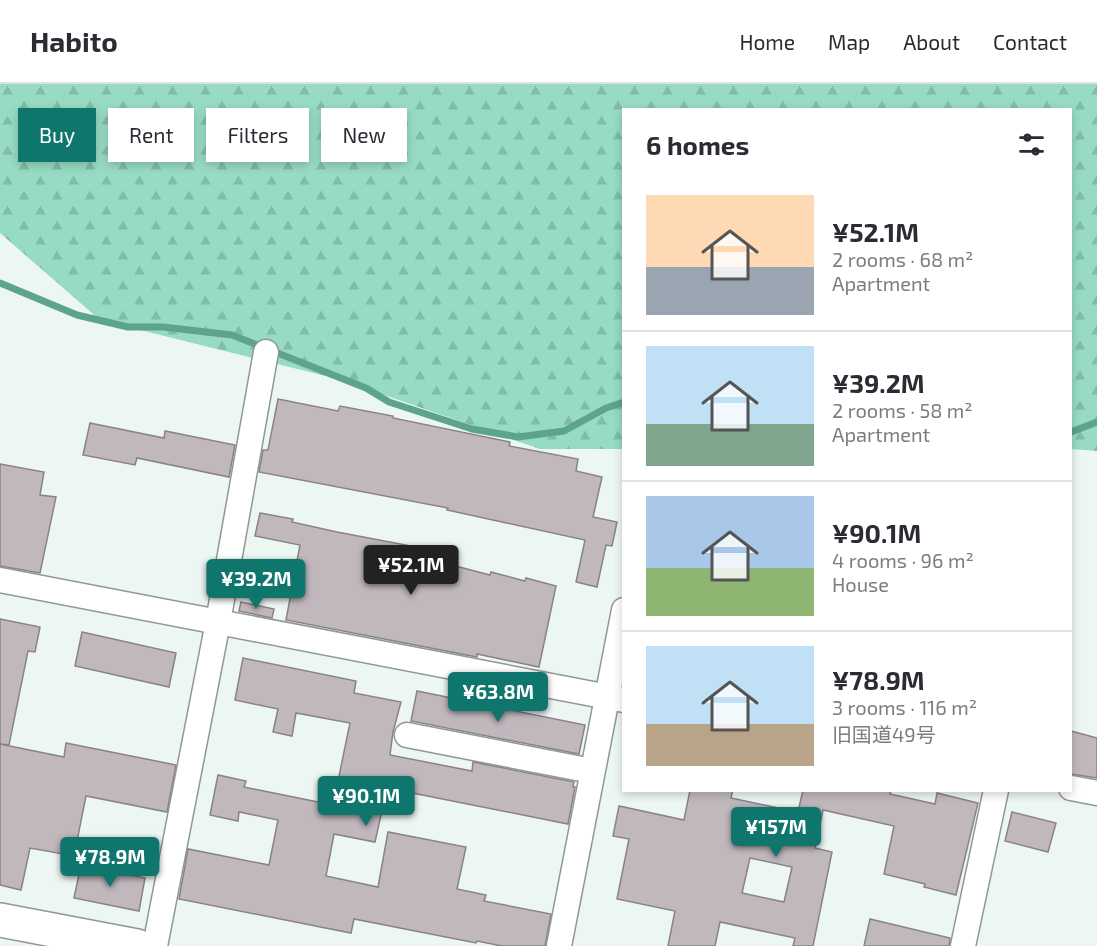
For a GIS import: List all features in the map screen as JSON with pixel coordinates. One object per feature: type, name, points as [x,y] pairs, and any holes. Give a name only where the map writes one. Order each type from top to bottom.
[{"type":"street","points":[[155,946],[219,622],[266,352]]},
{"type":"street","points":[[0,580],[615,699]]},
{"type":"street","points":[[559,946],[592,771],[615,699],[622,630]]},
{"type":"street","points":[[407,735],[592,771]]},
{"type":"street","points":[[1072,788],[1097,793]]},
{"type":"street","points":[[963,946],[996,792]]},
{"type":"street","points":[[0,920],[137,946]]},
{"type":"green space","points":[[0,84],[1097,84],[1097,451],[1072,449],[1072,108],[622,108],[622,449],[540,449],[338,379],[100,320],[0,233]]},
{"type":"building","points":[[278,399],[338,411],[340,406],[393,416],[393,418],[510,442],[509,446],[578,459],[576,471],[602,477],[593,517],[617,522],[612,546],[606,545],[597,587],[576,582],[585,540],[447,510],[448,508],[259,472],[263,450],[268,450]]},
{"type":"building","points":[[90,423],[164,438],[165,431],[235,445],[229,477],[137,458],[135,465],[83,455]]},
{"type":"building","points":[[0,464],[44,472],[40,495],[56,497],[40,573],[0,566]]},
{"type":"building","points":[[260,513],[293,519],[292,522],[337,532],[427,549],[425,558],[490,575],[491,572],[556,586],[539,667],[286,620],[300,545],[255,536]]},
{"type":"building","points":[[241,602],[274,609],[272,618],[239,611]]},
{"type":"building","points":[[0,619],[40,627],[35,652],[28,651],[9,745],[0,744]]},
{"type":"building","points":[[82,632],[176,653],[169,687],[75,666]]},
{"type":"building","points":[[243,658],[356,681],[354,693],[401,702],[390,755],[472,771],[473,762],[574,782],[568,824],[387,788],[375,842],[334,834],[326,876],[378,887],[388,832],[466,847],[457,889],[486,895],[484,901],[551,914],[545,946],[502,946],[477,941],[476,943],[354,919],[351,933],[179,899],[188,849],[269,865],[278,820],[239,812],[238,821],[210,815],[218,775],[246,781],[244,787],[333,805],[350,723],[296,713],[292,736],[273,732],[278,709],[235,700]]},
{"type":"building","points":[[417,691],[585,725],[579,754],[411,721]]},
{"type":"building","points":[[1072,731],[1097,738],[1097,778],[1072,774]]},
{"type":"building","points":[[66,743],[176,765],[167,812],[86,796],[74,856],[30,848],[21,890],[0,885],[0,744],[64,757]]},
{"type":"building","points":[[690,792],[732,792],[731,798],[798,812],[803,792],[890,792],[890,794],[935,804],[937,793],[978,803],[956,895],[924,887],[925,884],[884,874],[894,826],[823,810],[815,848],[832,852],[813,946],[793,946],[795,938],[720,922],[715,946],[668,946],[675,911],[617,899],[629,839],[613,836],[619,806],[684,820]],"holes":[[[750,858],[792,867],[784,902],[742,893]]]},
{"type":"building","points":[[1012,812],[1056,823],[1048,852],[1005,841]]},
{"type":"building","points":[[81,865],[145,878],[139,911],[74,898]]},
{"type":"building","points":[[870,919],[950,938],[949,946],[864,946]]},
{"type":"waterway","points":[[0,283],[77,315],[128,327],[163,327],[232,335],[366,388],[389,402],[472,429],[518,437],[564,431],[606,408],[622,403]]},
{"type":"waterway","points":[[1072,432],[1097,422]]}]
